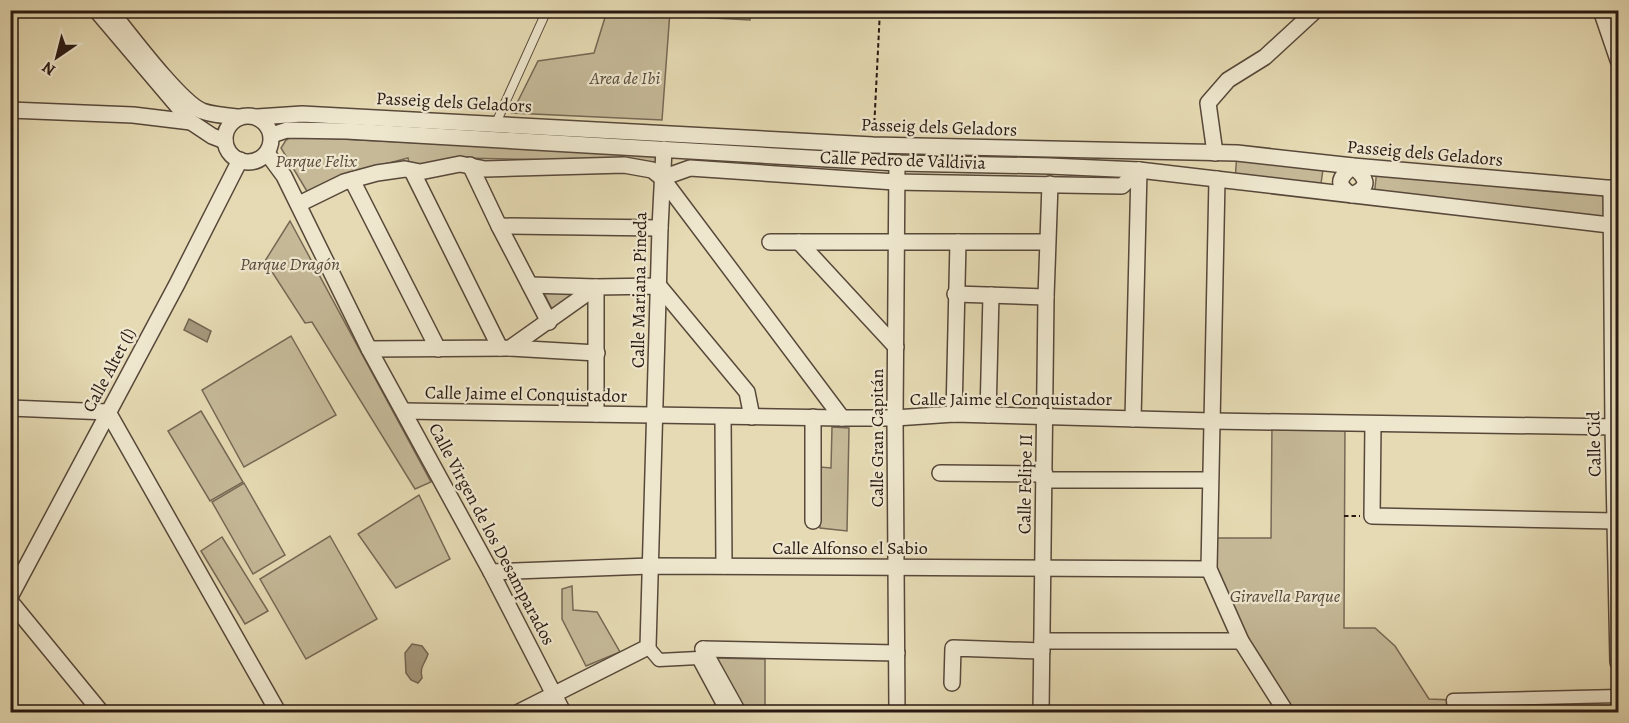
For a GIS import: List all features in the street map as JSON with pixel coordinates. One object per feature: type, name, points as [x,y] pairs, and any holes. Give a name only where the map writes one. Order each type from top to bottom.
[{"type":"street","points":[[96,10],[191,122],[212,136],[225,141]]},
{"type":"street","points":[[110,10],[174,86],[195,107],[209,113],[239,117],[249,115],[264,121],[272,135],[270,148],[257,160],[240,160],[230,153],[225,141],[227,129],[239,117]]},
{"type":"street","points":[[1217,179],[1227,172],[1228,164],[1225,158],[1215,153],[1208,103],[1228,80],[1265,57],[1316,10]]},
{"type":"street","points":[[1601,10],[1618,60]]},
{"type":"street","points":[[1608,10],[1618,15]]},
{"type":"street","points":[[10,110],[133,116],[191,122]]},
{"type":"street","name":"Passeig dels Geladors","points":[[257,117],[303,114],[873,145],[1238,153],[1353,166],[1615,189]]},
{"type":"street","points":[[272,135],[287,130],[347,131],[897,163],[1139,170],[1615,226]]},
{"type":"street","name":"Calle Mariana Pineda","points":[[648,647],[664,149]]},
{"type":"street","name":"Calle Virgen de los Desamparados","points":[[267,153],[284,176],[299,204],[369,349],[491,572],[563,712]]},
{"type":"street","name":"Calle Altet (l)","points":[[10,599],[240,160]]},
{"type":"street","name":"Calle Gran Capitán","points":[[897,163],[895,182],[897,712]]},
{"type":"street","points":[[299,204],[352,180],[390,170],[405,169],[420,172],[460,164],[485,169],[624,165],[652,170],[662,178],[842,418]]},
{"type":"street","points":[[470,165],[549,322]]},
{"type":"street","points":[[1352,195],[1362,189],[1365,182],[1363,175],[1353,166]]},
{"type":"street","name":"Calle Pedro de Valdivia","points":[[662,178],[690,168],[895,182],[1122,186],[1139,170]]},
{"type":"street","points":[[1133,419],[1139,170]]},
{"type":"street","points":[[412,171],[505,348]]},
{"type":"street","points":[[1217,179],[1209,569],[1241,641],[1286,712]]},
{"type":"street","points":[[352,180],[438,348]]},
{"type":"street","name":"Calle Felipe II","points":[[1041,712],[1046,297],[1050,184]]},
{"type":"street","name":"Calle Cid","points":[[1615,189],[1615,521],[1618,662]]},
{"type":"street","points":[[499,226],[660,228]]},
{"type":"street","points":[[770,242],[1047,242]]},
{"type":"street","points":[[954,414],[958,242]]},
{"type":"street","points":[[799,243],[896,347]]},
{"type":"street","points":[[530,285],[659,286],[747,392],[752,417]]},
{"type":"street","points":[[505,348],[549,322],[596,287]]},
{"type":"street","points":[[596,287],[596,414]]},
{"type":"street","points":[[955,294],[1046,297]]},
{"type":"street","points":[[988,415],[991,295]]},
{"type":"street","points":[[369,349],[505,348],[597,353]]},
{"type":"street","points":[[10,408],[108,412],[278,712]]},
{"type":"street","name":"Calle Jaime el Conquistador","points":[[404,411],[842,418],[895,418],[954,414],[1212,421],[1616,427]]},
{"type":"street","points":[[723,417],[724,566]]},
{"type":"street","points":[[813,417],[813,521]]},
{"type":"street","points":[[1373,424],[1372,516],[1615,521]]},
{"type":"street","points":[[940,473],[1210,480]]},
{"type":"street","name":"Calle Alfonso el Sabio","points":[[491,572],[650,566],[1209,569]]},
{"type":"street","points":[[10,599],[101,712]]},
{"type":"street","points":[[952,682],[953,648],[1241,641]]},
{"type":"street","points":[[519,712],[648,647],[659,660],[698,658],[727,712]]},
{"type":"street","points":[[738,712],[703,649],[897,653]]},
{"type":"street","points":[[1454,712],[1454,700],[1618,696]]},
{"type":"lane","points":[[496,123],[547,10]]},
{"type":"path","points":[[873,145],[880,10]]},
{"type":"green space","name":"Area de Ibi","points":[[607,11],[670,11],[662,120],[512,113],[538,61],[594,53]]},
{"type":"green space","points":[[677,11],[750,11],[750,20],[676,16]]},
{"type":"green space","name":"Parque Felix","points":[[291,137],[659,155],[658,162],[461,158],[418,167],[409,163],[408,158],[348,174],[308,193],[281,148]]},
{"type":"green space","points":[[1237,153],[1324,163],[1320,190],[1235,180]]},
{"type":"green space","points":[[1377,169],[1611,188],[1611,225],[1374,197]]},
{"type":"green space","name":"Parque Dragón","points":[[290,221],[431,482],[415,489],[312,322],[305,323],[265,261]]},
{"type":"green space","points":[[580,290],[553,311],[543,291]]},
{"type":"green space","points":[[291,336],[336,415],[244,467],[202,390]]},
{"type":"green space","points":[[201,411],[243,482],[210,501],[168,431]]},
{"type":"green space","name":"Giravella Parque","points":[[1272,422],[1345,423],[1344,628],[1375,628],[1395,646],[1429,699],[1453,700],[1454,712],[1286,712],[1209,569],[1209,538],[1271,538]]},
{"type":"green space","points":[[832,427],[849,428],[847,531],[820,528],[821,467],[831,468]]},
{"type":"green space","points":[[244,483],[285,555],[253,574],[212,502]]},
{"type":"green space","points":[[419,495],[450,559],[396,588],[358,534]]},
{"type":"green space","points":[[330,536],[377,619],[306,659],[260,579]]},
{"type":"green space","points":[[222,537],[268,611],[245,624],[201,551]]},
{"type":"green space","points":[[572,586],[573,610],[597,612],[620,652],[586,666],[562,619],[562,589]]},
{"type":"green space","points":[[710,658],[765,659],[765,712],[738,712]]},
{"type":"shaded area","points":[[189,319],[211,331],[207,342],[184,330]]},
{"type":"shaded area","points":[[412,644],[422,646],[428,654],[422,668],[422,678],[418,683],[411,680],[406,673],[405,653]]}]
